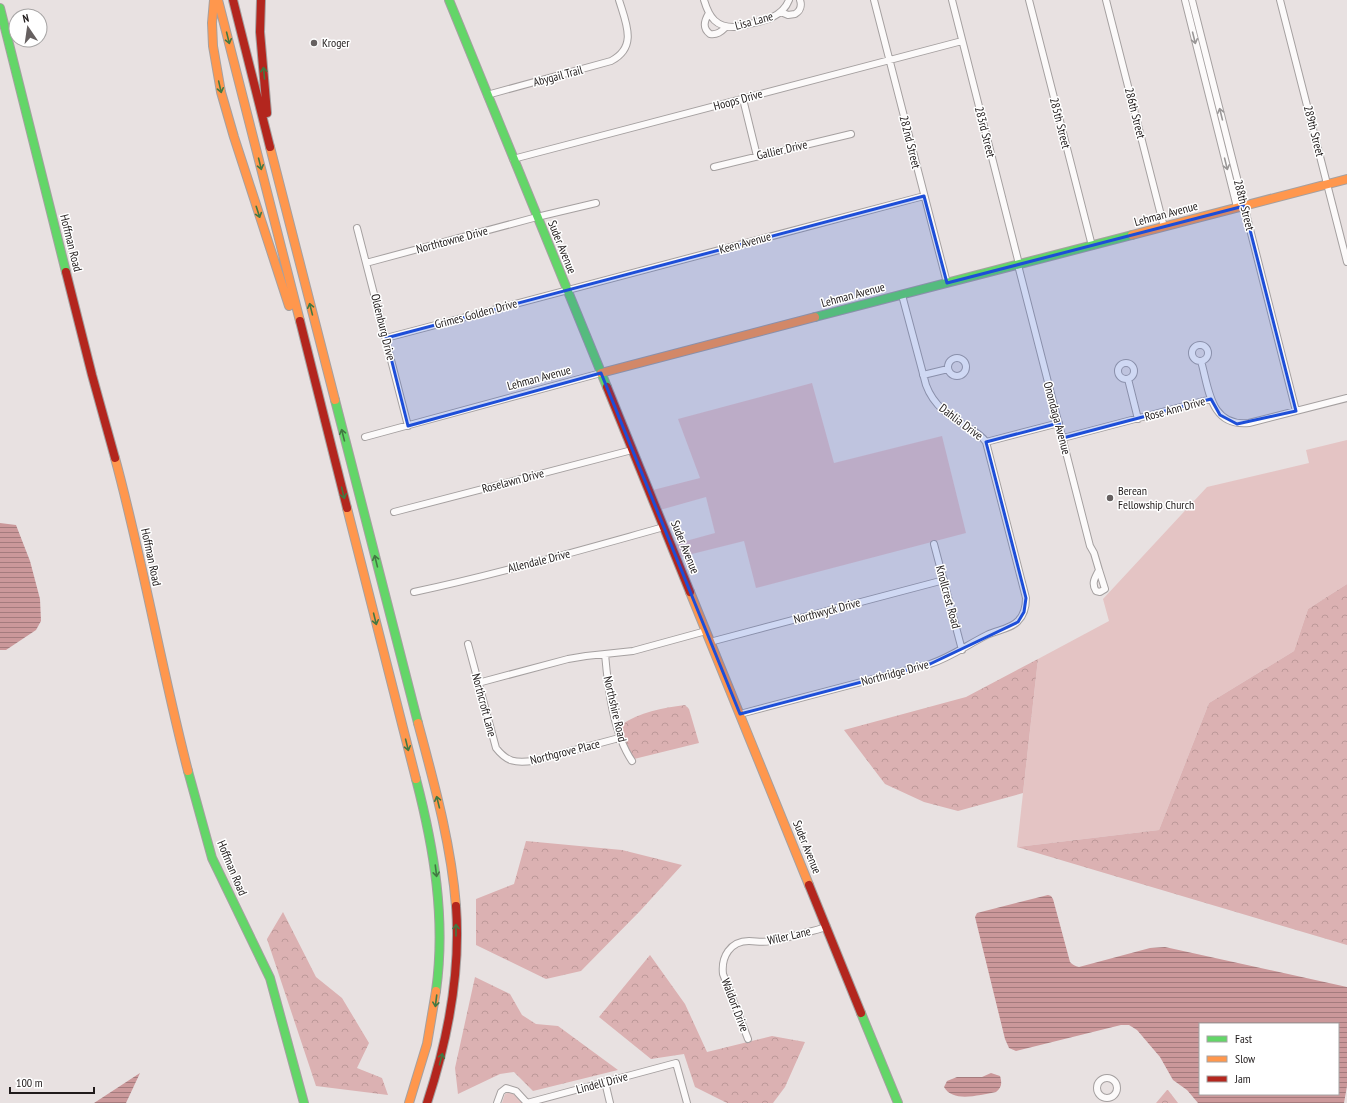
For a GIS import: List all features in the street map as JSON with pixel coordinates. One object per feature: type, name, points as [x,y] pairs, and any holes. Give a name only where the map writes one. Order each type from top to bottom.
[{"type":"main road","points":[[214,0],[212,21],[214,60],[230,124],[271,254],[313,374]]},
{"type":"main road","points":[[218,0],[423,806],[436,869],[440,920],[439,976],[432,1027],[422,1067],[409,1103]]},
{"type":"main road","points":[[233,0],[364,520],[434,783],[450,857],[456,918],[455,978],[446,1039],[428,1100]]},
{"type":"main road","points":[[261,0],[260,32],[268,140]]},
{"type":"main road","name":"Suder Avenue","points":[[449,0],[898,1103]]},
{"type":"main road","name":"Hoffman Road","points":[[0,8],[92,375],[126,499],[171,702],[204,832],[212,858],[270,978],[304,1103]]},
{"type":"main road","name":"Lehman Avenue","points":[[601,374],[1347,179]]},
{"type":"street","name":"Abygail Trail","points":[[487,95],[611,61],[621,55],[627,44],[628,32],[619,0]]},
{"type":"street","points":[[704,0],[709,13],[705,19],[704,25],[706,31],[714,35],[722,32],[726,27]]},
{"type":"street","points":[[781,12],[788,15],[795,14],[800,8],[800,0]]},
{"type":"street","name":"282nd Street","points":[[874,0],[947,283]]},
{"type":"street","name":"283rd Street","points":[[952,0],[1018,265]]},
{"type":"street","name":"285th Street","points":[[1029,0],[1092,246]]},
{"type":"street","name":"286th Street","points":[[1106,0],[1164,227]]},
{"type":"street","name":"288th Street","points":[[1185,0],[1296,411]]},
{"type":"street","name":"288th Street","points":[[1192,0],[1241,206]]},
{"type":"street","name":"289th Street","points":[[1280,0],[1347,262]]},
{"type":"street","name":"Lisa Lane","points":[[709,13],[719,24],[726,27],[736,27],[773,18],[781,12],[788,3]]},
{"type":"street","points":[[1187,10],[1194,9]]},
{"type":"street","name":"Hoops Drive","points":[[514,159],[962,41]]},
{"type":"street","points":[[743,98],[757,156]]},
{"type":"street","name":"Gallier Drive","points":[[714,167],[851,134]]},
{"type":"street","name":"Keen Avenue","points":[[567,290],[924,196]]},
{"type":"street","points":[[537,217],[596,202]]},
{"type":"street","name":"Northtowne Drive","points":[[366,263],[537,217]]},
{"type":"street","name":"Oldenburg Drive","points":[[357,228],[408,426]]},
{"type":"street","name":"Onondaga Avenue","points":[[1018,265],[1090,546],[1099,570]]},
{"type":"street","name":"Grimes Golden Drive","points":[[386,338],[567,290]]},
{"type":"street","name":"Dahlia Drive","points":[[902,295],[928,390],[940,409],[978,434],[986,442],[1026,598]]},
{"type":"street","points":[[1202,361],[1211,400]]},
{"type":"street","points":[[924,375],[948,369]]},
{"type":"street","name":"Lehman Avenue","points":[[365,437],[601,374]]},
{"type":"street","points":[[1128,379],[1138,419]]},
{"type":"street","name":"Rose Ann Drive","points":[[1063,438],[1211,400],[1220,415],[1230,422],[1237,424],[1249,423],[1347,398]]},
{"type":"street","points":[[986,442],[1059,423]]},
{"type":"street","name":"Roselawn Drive","points":[[394,512],[632,450]]},
{"type":"street","name":"Allendale Drive","points":[[414,592],[533,563],[664,527]]},
{"type":"street","name":"Knollcrest Road","points":[[934,544],[962,650]]},
{"type":"street","name":"Northwyck Drive","points":[[710,642],[944,580]]},
{"type":"street","name":"Northridge Drive","points":[[740,714],[930,664],[946,658],[987,635],[1018,622],[1024,612],[1026,598]]},
{"type":"street","points":[[478,683],[568,659],[633,651],[706,631]]},
{"type":"street","name":"Northcroft Lane","points":[[468,644],[496,748],[501,755],[510,760]]},
{"type":"street","name":"Northshire Road","points":[[604,654],[619,738],[632,761]]},
{"type":"street","name":"Northgrove Place","points":[[510,760],[520,763],[533,761],[619,738]]},
{"type":"street","name":"Wiler Lane","points":[[730,948],[742,942],[772,941],[827,928]]},
{"type":"street","name":"Waldorf Drive","points":[[730,948],[723,960],[723,974],[748,1039]]},
{"type":"street","name":"Lindell Drive","points":[[527,1103],[676,1063],[687,1103]]},
{"type":"street","points":[[604,1082],[610,1103]]},
{"type":"street","points":[[498,1103],[501,1092],[506,1088],[516,1091],[527,1103]]},
{"type":"highlighted area","points":[[924,196],[947,283],[1244,206],[1296,411],[1237,424],[1220,415],[1211,399],[1063,438],[1059,423],[986,442],[1026,598],[1024,612],[1018,622],[930,664],[740,714],[601,373],[408,426],[386,338]]},
{"type":"shaded area","points":[[812,383],[834,463],[942,436],[966,533],[756,588],[744,541],[680,557],[675,544],[715,533],[706,497],[660,510],[653,490],[700,478],[678,419]]},
{"type":"shaded area","points":[[1347,440],[1347,584],[1308,609],[1294,651],[1209,703],[1159,830],[1017,847],[1038,659],[1109,621],[1103,599],[1207,487],[1309,463],[1306,450]]},
{"type":"shaded area","points":[[0,523],[16,525],[30,561],[40,599],[41,621],[36,630],[6,650],[0,650]]},
{"type":"shaded area","points":[[1048,895],[1053,899],[1070,962],[1079,967],[1150,948],[1165,947],[1347,987],[1347,1086],[1344,1103],[1198,1103],[1187,1090],[1173,1080],[1160,1057],[1137,1030],[1129,1025],[1121,1025],[1016,1051],[1009,1048],[1005,1039],[975,917],[977,913]]},
{"type":"shaded area","points":[[140,1073],[126,1103],[94,1103]]},
{"type":"shaded area","points":[[991,1073],[1000,1076],[1001,1085],[996,1092],[967,1097],[954,1095],[948,1092],[944,1087],[947,1081],[957,1077],[982,1077]]},
{"type":"shaded area","points":[[510,1092],[515,1094],[523,1103],[502,1103],[505,1094]]},
{"type":"green space","points":[[1347,584],[1347,945],[1017,847],[1159,830],[1209,703],[1294,651],[1308,609]]},
{"type":"green space","points":[[1038,659],[1023,793],[958,811],[924,802],[885,784],[844,730],[966,697]]},
{"type":"green space","points":[[685,705],[689,709],[699,743],[634,759],[623,737],[621,725],[652,711]]},
{"type":"green space","points":[[526,841],[622,850],[682,865],[640,911],[581,971],[546,979],[476,945],[476,899],[514,884]]},
{"type":"green space","points":[[283,912],[316,977],[342,998],[369,1043],[357,1068],[382,1078],[388,1095],[316,1086],[267,939]]},
{"type":"green space","points":[[650,955],[685,1004],[707,1052],[772,1036],[805,1042],[785,1087],[773,1103],[727,1103],[695,1087],[684,1054],[651,1059],[599,1017]]},
{"type":"green space","points":[[475,977],[510,994],[522,1015],[536,1024],[558,1026],[618,1070],[533,1091],[514,1072],[500,1074],[458,1094],[455,1068]]},
{"type":"green space","points":[[1167,1090],[1178,1103],[1156,1103]]},
{"type":"traffic: fast","points":[[449,0],[607,387]]},
{"type":"traffic: fast","points":[[0,8],[66,272]]},
{"type":"traffic: fast","points":[[815,317],[1132,235]]},
{"type":"traffic: fast","points":[[335,400],[418,723]]},
{"type":"traffic: fast","points":[[188,771],[212,858],[270,978],[304,1103]]},
{"type":"traffic: fast","points":[[416,779],[433,857],[439,910],[440,937],[436,991]]},
{"type":"traffic: fast","points":[[861,1013],[898,1103]]},
{"type":"traffic: slow","points":[[214,0],[212,23],[213,46],[221,92],[234,137],[289,306]]},
{"type":"traffic: slow","points":[[218,0],[300,321]]},
{"type":"traffic: slow","points":[[270,147],[335,400]]},
{"type":"traffic: slow","points":[[1132,235],[1347,179]]},
{"type":"traffic: slow","points":[[601,373],[815,317]]},
{"type":"traffic: slow","points":[[115,458],[188,771]]},
{"type":"traffic: slow","points":[[347,508],[416,779]]},
{"type":"traffic: slow","points":[[690,592],[809,885]]},
{"type":"traffic: slow","points":[[418,723],[446,836],[454,883],[456,906]]},
{"type":"traffic: slow","points":[[409,1103],[427,1044],[436,991]]},
{"type":"traffic: jam","points":[[233,0],[270,147]]},
{"type":"traffic: jam","points":[[261,0],[260,32],[267,113]]},
{"type":"traffic: jam","points":[[66,272],[115,458]]},
{"type":"traffic: jam","points":[[300,321],[347,508]]},
{"type":"traffic: jam","points":[[607,387],[690,592]]},
{"type":"traffic: jam","points":[[809,885],[861,1013]]},
{"type":"traffic: jam","points":[[427,1103],[447,1030],[455,981],[457,956],[456,906]]},
{"type":"place","name":"Kroger","points":[[314,43]]},
{"type":"place","name":"Berean Fellowship Church","points":[[1110,498]]}]
